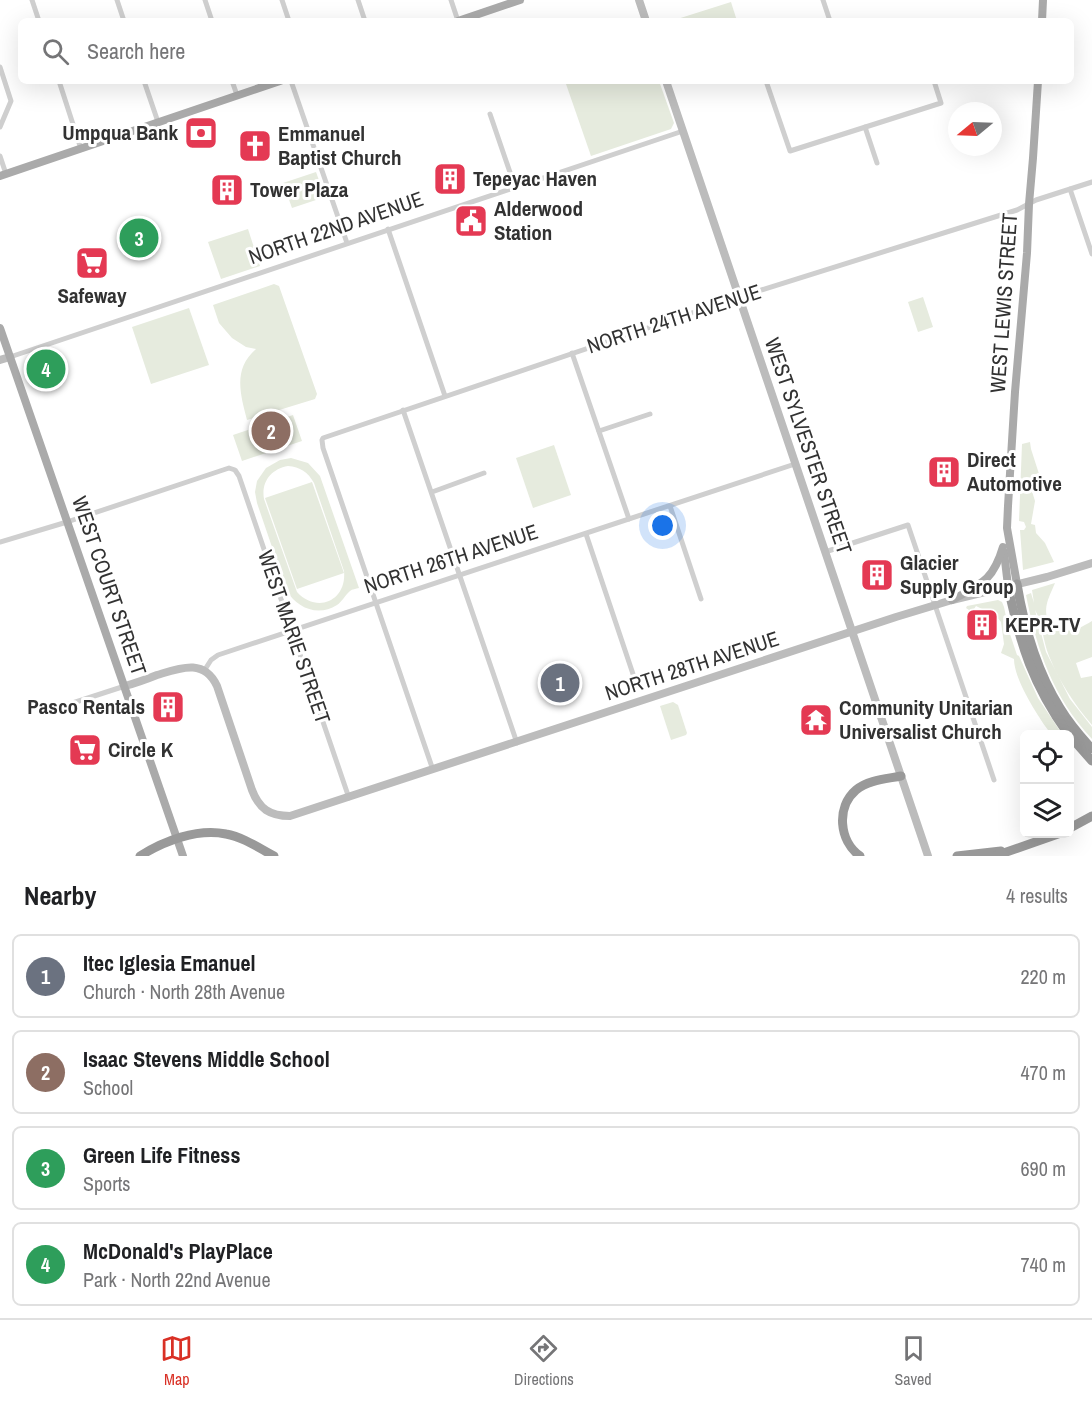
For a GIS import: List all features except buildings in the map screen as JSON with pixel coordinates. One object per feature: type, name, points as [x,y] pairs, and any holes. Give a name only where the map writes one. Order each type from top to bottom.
[{"type":"highway","points":[[1012,585],[1016,622],[1028,663],[1052,711],[1065,730]]},
{"type":"highway","points":[[1012,585],[1045,679],[1059,707],[1092,749]]},
{"type":"highway","points":[[1074,741],[1092,761]]},
{"type":"highway","points":[[860,856],[852,848],[844,833],[842,818],[846,804],[856,790],[863,785],[901,776]]},
{"type":"highway","points":[[1074,826],[1092,816]]},
{"type":"highway","points":[[140,856],[177,838],[210,833],[226,834],[241,839],[274,856]]},
{"type":"highway","points":[[995,856],[1047,838]]},
{"type":"highway","points":[[957,856],[997,850],[1012,851]]},
{"type":"main road","points":[[467,18],[520,0]]},
{"type":"main road","points":[[1042,18],[1043,0]]},
{"type":"main road","points":[[3,175],[271,84]]},
{"type":"main road","name":"WEST LEWIS STREET","points":[[1012,585],[1007,528],[1038,84]]},
{"type":"main road","name":"WEST COURT STREET","points":[[0,328],[183,856]]},
{"type":"main road","name":"WEST LEWIS STREET","points":[[1007,528],[1003,547],[1012,585]]},
{"type":"main road","points":[[952,600],[990,577],[999,561],[1003,547]]},
{"type":"street","points":[[32,0],[38,18]]},
{"type":"street","points":[[117,0],[123,18]]},
{"type":"street","points":[[205,0],[211,18]]},
{"type":"street","points":[[282,0],[288,18]]},
{"type":"street","points":[[358,0],[364,18]]},
{"type":"street","points":[[451,0],[457,18]]},
{"type":"street","points":[[639,0],[645,18]]},
{"type":"street","points":[[823,0],[829,18]]},
{"type":"street","points":[[0,67],[11,101],[0,127]]},
{"type":"street","points":[[59,84],[81,149]]},
{"type":"street","points":[[145,84],[158,122]]},
{"type":"street","points":[[233,84],[237,95]]},
{"type":"street","points":[[292,84],[347,243]]},
{"type":"street","name":"WEST SYLVESTER STREET","points":[[667,84],[928,856]]},
{"type":"street","points":[[767,84],[790,151],[941,103],[935,84]]},
{"type":"street","points":[[490,114],[515,187]]},
{"type":"street","points":[[865,127],[877,163]]},
{"type":"street","name":"NORTH 22ND AVENUE","points":[[0,360],[683,131]]},
{"type":"street","points":[[0,156],[3,175]]},
{"type":"street","name":"NORTH 24TH AVENUE","points":[[376,603],[323,448],[323,438],[739,297],[1017,210],[1040,198],[1092,182]]},
{"type":"street","points":[[1070,189],[1092,254]]},
{"type":"street","points":[[388,229],[445,396]]},
{"type":"street","points":[[572,353],[628,519]]},
{"type":"street","points":[[404,410],[517,742]]},
{"type":"street","points":[[598,431],[650,414]]},
{"type":"street","name":"NORTH 26TH AVENUE","points":[[204,671],[216,656],[795,464]]},
{"type":"street","name":"WEST MARIE STREET","points":[[68,522],[226,469],[235,470],[349,798]]},
{"type":"street","points":[[432,492],[484,474]]},
{"type":"street","points":[[670,506],[701,599]]},
{"type":"street","points":[[0,542],[68,522]]},
{"type":"street","points":[[825,552],[908,525],[994,780]]},
{"type":"street","points":[[586,534],[635,680]]},
{"type":"street","name":"NORTH 28TH AVENUE","points":[[204,671],[217,686],[255,797],[263,808],[276,815],[294,816],[852,631],[952,600],[1092,563]]},
{"type":"street","points":[[376,603],[433,770]]},
{"type":"street","points":[[51,710],[183,667],[204,671]]},
{"type":"shaded area","points":[[731,2],[736,18],[680,18]]},
{"type":"shaded area","points":[[566,84],[660,84],[674,123],[671,129],[591,156]]},
{"type":"shaded area","points":[[316,172],[325,197],[292,208],[283,183]]},
{"type":"shaded area","points":[[248,229],[260,266],[221,279],[208,242]]},
{"type":"shaded area","points":[[274,284],[279,286],[317,394],[315,399],[247,420],[242,400],[241,373],[256,349],[246,347],[232,338],[219,323],[213,305]]},
{"type":"shaded area","points":[[923,297],[933,327],[918,332],[908,302]]},
{"type":"shaded area","points":[[189,308],[209,365],[151,384],[132,327]]},
{"type":"shaded area","points":[[293,415],[302,441],[242,461],[233,435]]},
{"type":"shaded area","points":[[1030,442],[1040,477],[1032,479],[1034,487],[1031,488],[1035,501],[1031,524],[1035,525],[1036,533],[1045,543],[1054,562],[1023,570],[1020,530],[1026,527],[1024,522],[1019,521],[1022,444]]},
{"type":"shaded area","points":[[554,445],[571,495],[533,508],[516,458]]},
{"type":"shaded area","points":[[291,458],[308,463],[320,476],[359,588],[351,590],[339,604],[330,609],[309,609],[291,597],[257,503],[255,492],[257,481],[266,468],[280,460]],"holes":[[[292,467],[306,473],[314,483],[344,571],[344,581],[336,597],[321,603],[305,599],[297,592],[264,499],[264,487],[268,477],[277,470]]]},
{"type":"shaded area","points":[[312,482],[344,573],[297,589],[265,498]]},
{"type":"shaded area","points":[[1055,583],[1046,609],[1050,626],[1072,630],[1092,621],[1092,657],[1076,663],[1081,678],[1092,676],[1092,725],[1073,701],[1058,675],[1070,699],[1092,727],[1092,739],[1078,723],[1057,690],[1041,654],[1030,616],[1026,595],[1031,593],[1034,603],[1032,590]],"holes":[[[1035,610],[1047,650],[1057,674],[1046,652]]]},
{"type":"shaded area","points":[[998,600],[1002,602],[1017,655],[1038,698],[1059,730],[1048,730],[1022,686],[1014,659],[1001,653],[1004,644],[1001,622],[996,616],[976,606],[972,612],[966,608]]},
{"type":"shaded area","points":[[673,702],[678,705],[687,733],[671,740],[660,706]]},
{"type":"place","name":"Umpqua Bank","points":[[201,133]]},
{"type":"place","name":"Emmanuel Baptist Church","points":[[255,146]]},
{"type":"place","name":"Tepeyac Haven","points":[[450,179]]},
{"type":"place","name":"Tower Plaza","points":[[227,190]]},
{"type":"place","name":"Alderwood Station","points":[[471,221]]},
{"type":"place","name":"Green Life Fitness","points":[[139,238]]},
{"type":"place","name":"Safeway","points":[[92,263]]},
{"type":"place","name":"McDonald's PlayPlace","points":[[46,369]]},
{"type":"place","name":"Isaac Stevens Middle School","points":[[271,431]]},
{"type":"place","name":"Direct Automotive","points":[[944,472]]},
{"type":"place","name":"Glacier Supply Group","points":[[877,575]]},
{"type":"place","name":"KEPR-TV","points":[[982,625]]},
{"type":"place","name":"Itec Iglesia Emanuel","points":[[560,683]]},
{"type":"place","name":"Pasco Rentals","points":[[168,707]]},
{"type":"place","name":"Community Unitarian Universalist Church","points":[[816,720]]},
{"type":"place","name":"Circle K","points":[[85,750]]}]
